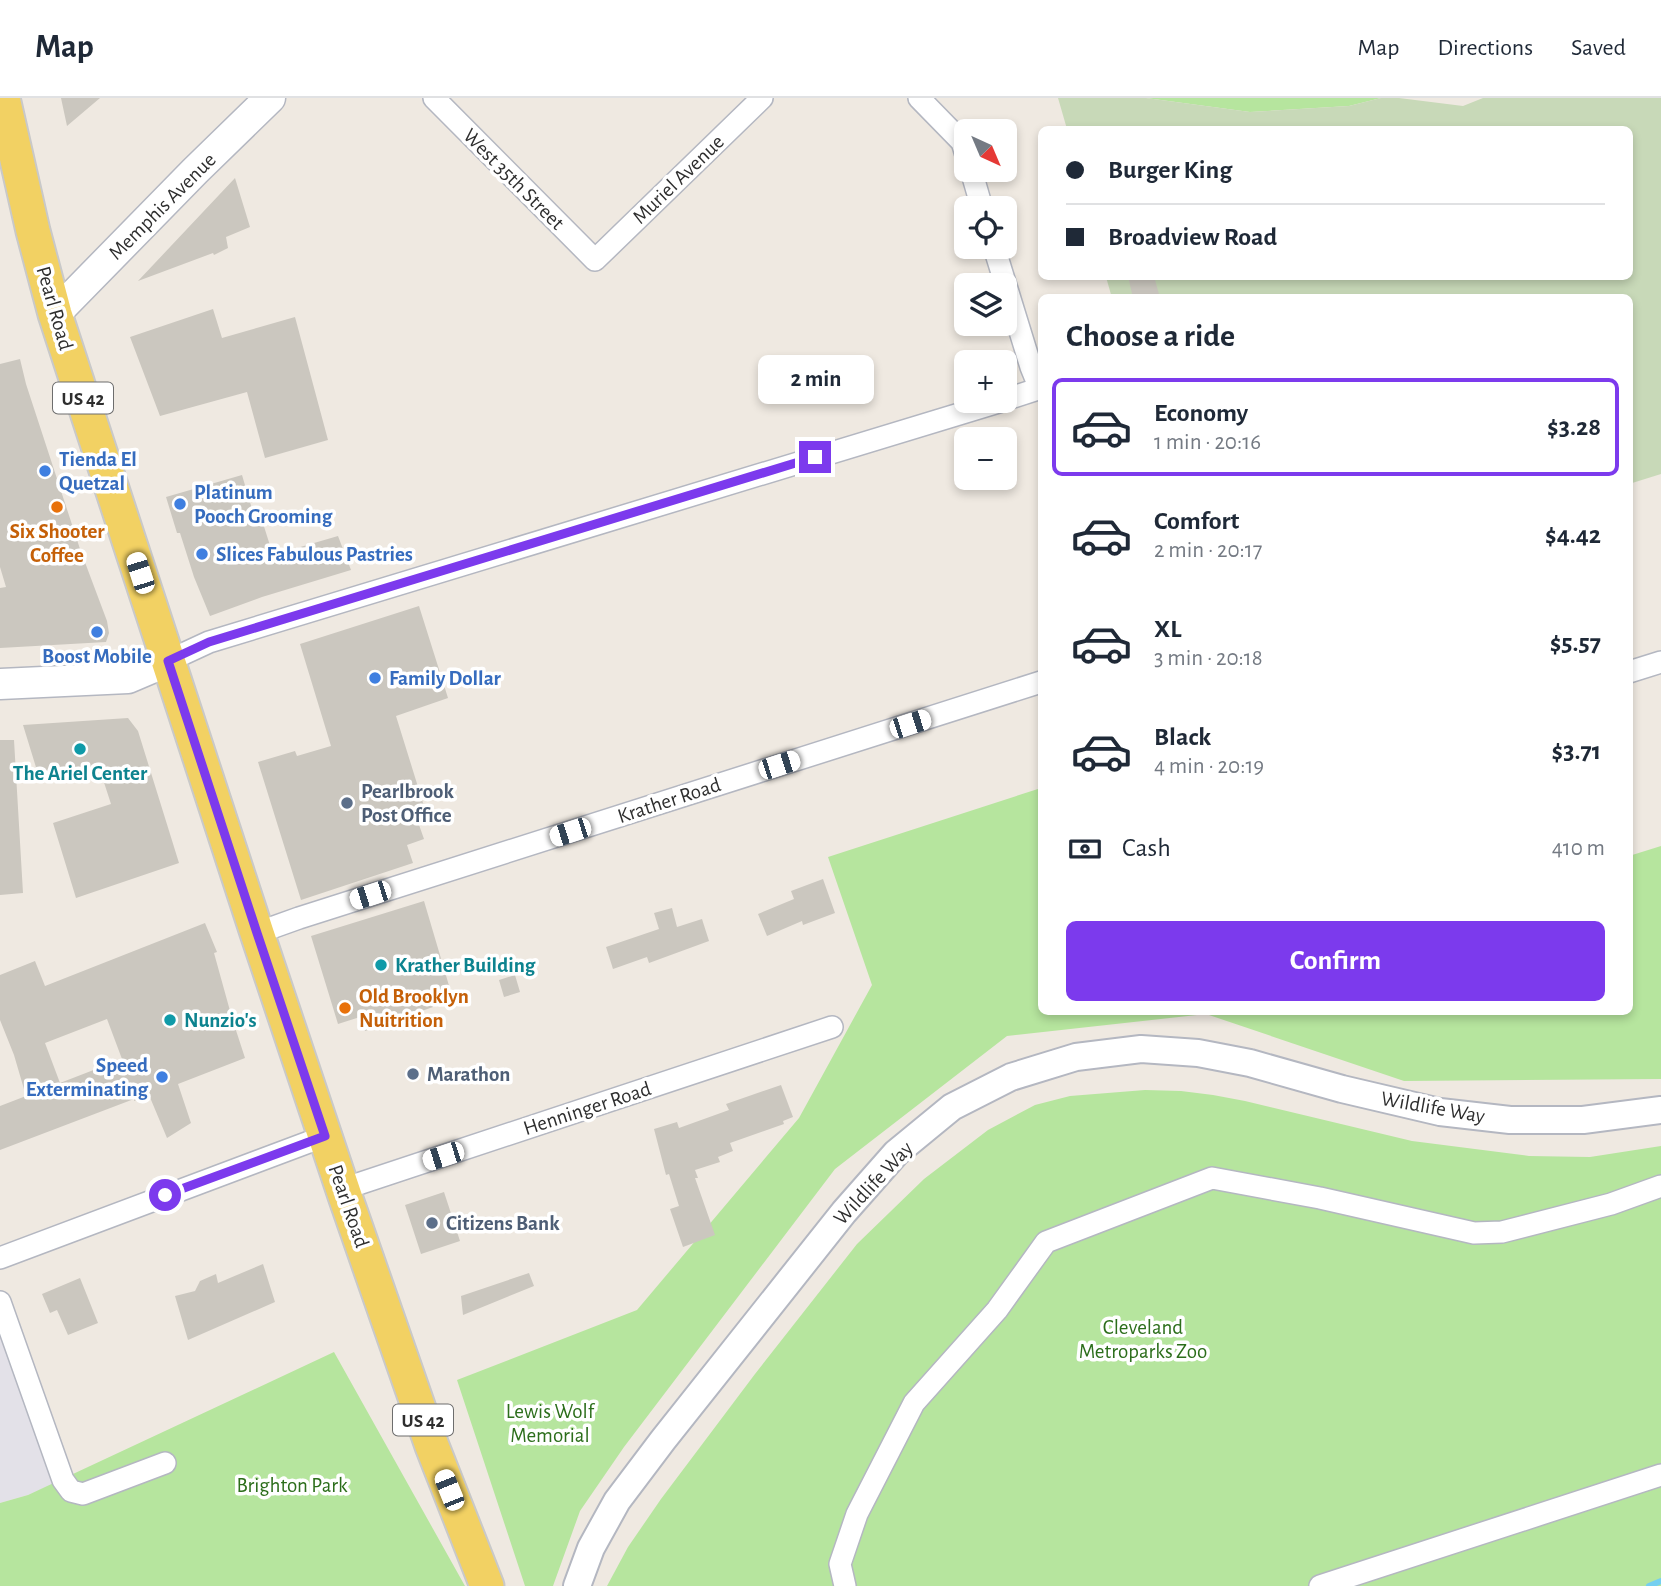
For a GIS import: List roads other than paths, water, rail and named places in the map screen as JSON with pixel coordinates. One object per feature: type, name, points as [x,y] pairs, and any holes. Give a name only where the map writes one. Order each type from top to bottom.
[{"type":"main road","name":"Pearl Road","points":[[3,98],[55,314],[342,1189],[432,1446],[487,1586]]},
{"type":"main road","name":"Memphis Avenue","points":[[55,314],[195,171],[271,98]]},
{"type":"main road","points":[[0,684],[128,678],[168,661]]},
{"type":"street","name":"West 35th Street","points":[[434,98],[595,260]]},
{"type":"street","name":"Muriel Avenue","points":[[595,260],[762,98]]},
{"type":"street","points":[[919,98],[954,134]]},
{"type":"street","points":[[998,259],[1038,384]]},
{"type":"street","points":[[1017,396],[1038,390]]},
{"type":"street","points":[[168,661],[220,638],[960,413]]},
{"type":"street","points":[[1633,671],[1661,662]]},
{"type":"street","name":"Krather Road","points":[[257,933],[1038,683]]},
{"type":"street","name":"Henninger Road","points":[[342,1189],[832,1027]]},
{"type":"street","name":"Wildlife Way","points":[[577,1586],[591,1548],[617,1502],[844,1212],[896,1153],[951,1107],[1011,1077],[1076,1057],[1141,1049],[1198,1053],[1250,1063],[1342,1089],[1440,1112],[1510,1120],[1571,1120],[1661,1111]]},
{"type":"street","points":[[0,1258],[325,1136]]},
{"type":"street","points":[[845,1586],[840,1564],[857,1514],[914,1403],[998,1310],[1045,1242],[1212,1178],[1320,1198],[1474,1233],[1502,1232],[1611,1204],[1661,1186]]},
{"type":"street","points":[[0,1302],[63,1480],[71,1491],[83,1494],[165,1463]]},
{"type":"street","points":[[1320,1586],[1661,1475]]},
{"type":"waterway","points":[[1649,1586],[1661,1581]]},
{"type":"place","name":"Tienda El Quetzal","points":[[45,471]]},
{"type":"place","name":"Platinum Pooch Grooming","points":[[180,504]]},
{"type":"place","name":"Six Shooter Coffee","points":[[57,507]]},
{"type":"place","name":"Slices Fabulous Pastries","points":[[202,554]]},
{"type":"place","name":"Boost Mobile","points":[[97,632]]},
{"type":"place","name":"Family Dollar","points":[[375,678]]},
{"type":"place","name":"The Ariel Center","points":[[80,749]]},
{"type":"place","name":"Pearlbrook Post Office","points":[[347,803]]},
{"type":"place","name":"Krather Building","points":[[381,965]]},
{"type":"place","name":"Old Brooklyn Nuitrition","points":[[345,1008]]},
{"type":"place","name":"Nunzio's","points":[[170,1020]]},
{"type":"place","name":"Marathon","points":[[413,1074]]},
{"type":"place","name":"Speed Exterminating","points":[[162,1077]]},
{"type":"place","name":"Citizens Bank","points":[[432,1223]]},
{"type":"park label","name":"Cleveland Metroparks Zoo","points":[[1143,1339]]},
{"type":"park label","name":"Lewis Wolf Memorial","points":[[550,1423]]},
{"type":"park label","name":"Brighton Park","points":[[292,1485]]}]
